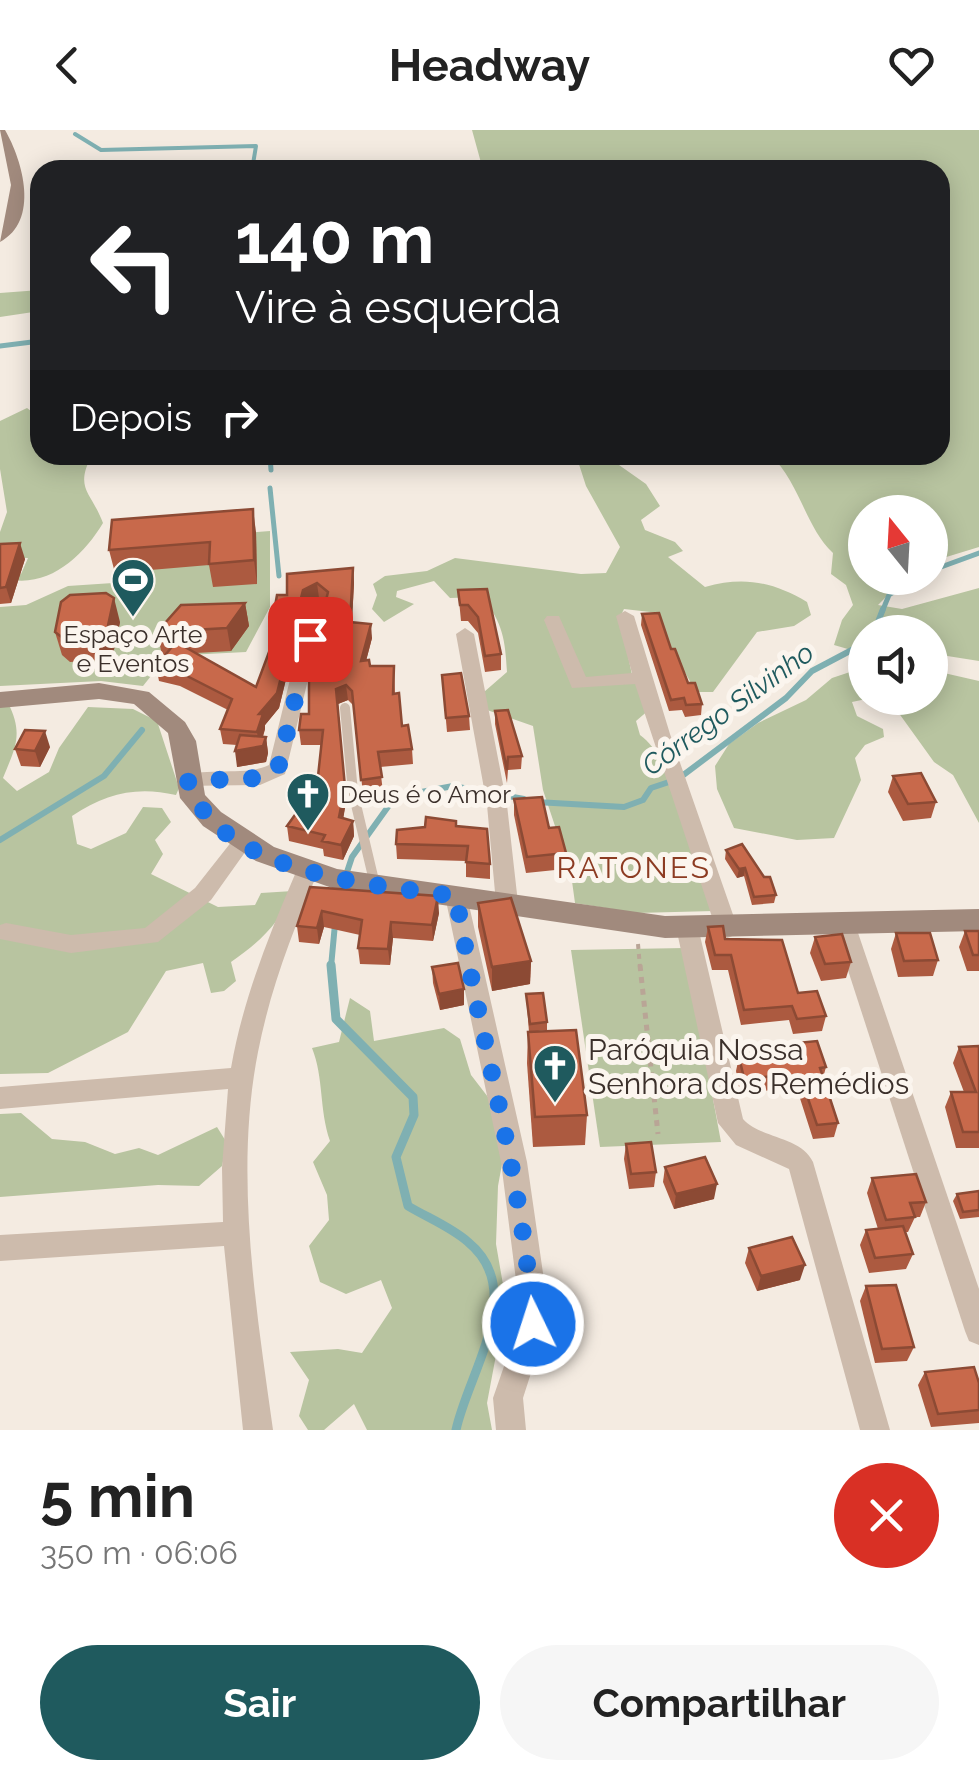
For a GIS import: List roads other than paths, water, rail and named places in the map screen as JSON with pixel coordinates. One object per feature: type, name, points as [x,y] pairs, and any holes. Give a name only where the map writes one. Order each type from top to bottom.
[{"type":"main road","points":[[0,132],[18,174],[16,209],[0,238]]},
{"type":"main road","points":[[0,700],[100,691],[141,697],[177,728],[184,741],[193,798],[212,819],[243,841],[307,872],[360,877],[636,925],[726,929],[979,920]]},
{"type":"street","points":[[0,210],[16,209]]},
{"type":"street","points":[[188,781],[260,778],[278,769],[318,606]]},
{"type":"street","points":[[625,616],[640,678],[681,785],[726,929]]},
{"type":"street","points":[[553,620],[579,684],[640,678]]},
{"type":"street","points":[[465,634],[495,795],[507,903]]},
{"type":"street","points":[[6,932],[71,944],[150,936],[204,894],[243,841]]},
{"type":"street","points":[[258,1430],[239,1232],[236,1146],[242,1078],[270,959],[307,872]]},
{"type":"street","points":[[456,896],[468,967],[514,1162],[530,1280],[533,1324],[508,1398],[511,1430]]},
{"type":"street","points":[[844,924],[979,1331]]},
{"type":"street","points":[[686,927],[731,1122],[746,1139],[792,1154],[800,1162],[875,1430]]},
{"type":"street","points":[[0,1098],[242,1078]]},
{"type":"street","points":[[0,1248],[239,1232]]},
{"type":"lane","points":[[345,708],[353,792],[362,828],[360,877]]},
{"type":"waterway","points":[[75,134],[101,150],[256,146],[254,160]]},
{"type":"waterway","points":[[0,346],[30,342]]},
{"type":"waterway","points":[[271,465],[271,470]]},
{"type":"waterway","points":[[270,488],[279,576]]},
{"type":"waterway","name":"Córrego Silvinho","points":[[948,564],[979,553]]},
{"type":"waterway","name":"Córrego Silvinho","points":[[882,612],[889,595]]},
{"type":"waterway","name":"Córrego Silvinho","points":[[881,615],[883,609]]},
{"type":"waterway","name":"Córrego Silvinho","points":[[536,802],[624,807],[643,800],[651,788],[678,779],[786,698],[812,671],[848,652]]},
{"type":"waterway","points":[[0,840],[104,776],[142,730]]},
{"type":"waterway","name":"Córrego Silvinho","points":[[345,878],[352,857],[395,797],[453,786],[524,799]]},
{"type":"waterway","name":"Córrego Silvinho","points":[[331,966],[335,924]]},
{"type":"waterway","name":"Córrego Silvinho","points":[[331,966],[336,1019],[413,1097],[414,1115],[396,1157],[408,1206],[468,1242],[485,1262],[493,1284],[489,1333],[456,1430]]},
{"type":"place","name":"Espaço Arte e Eventos","points":[[133,618]]},
{"type":"place","name":"Deus é o Amor","points":[[308,832]]},
{"type":"place","name":"Paróquia Nossa Senhora dos Remédios","points":[[555,1104]]},
{"type":"district","name":"RATONES","points":[[634,867]]}]
